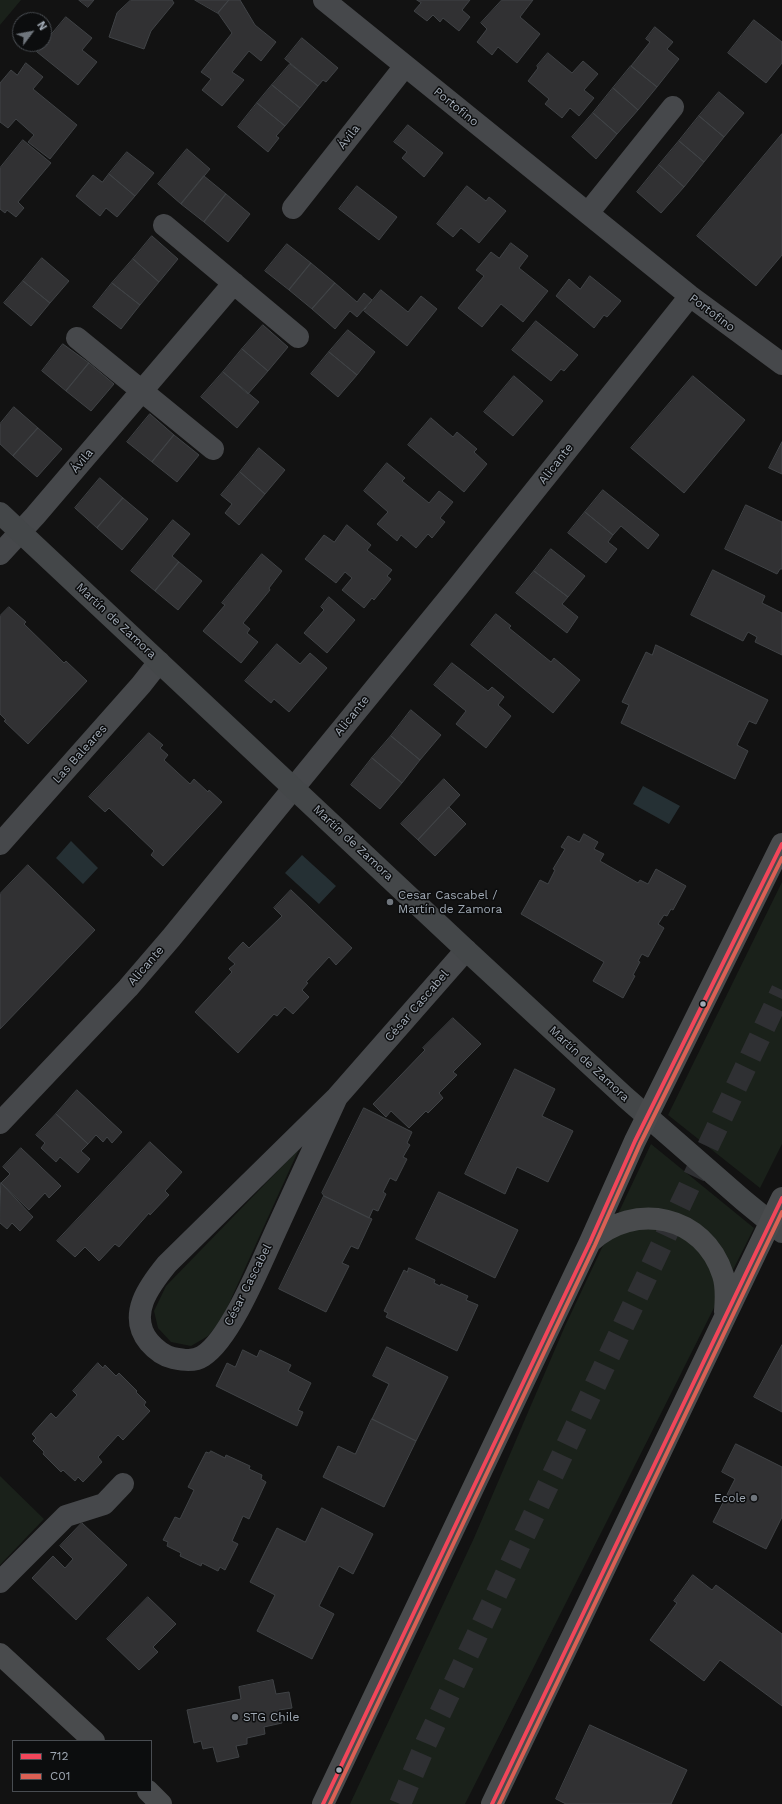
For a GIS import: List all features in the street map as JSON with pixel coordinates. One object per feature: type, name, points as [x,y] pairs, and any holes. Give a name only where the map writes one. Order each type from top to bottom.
[{"type":"main road","points":[[323,1804],[648,1117],[782,844]]},
{"type":"main road","points":[[492,1804],[720,1328],[776,1227],[782,1198]]},
{"type":"main road","points":[[590,1242],[610,1227],[627,1220],[644,1218],[661,1219],[679,1224],[707,1245],[717,1260],[723,1276],[726,1294],[720,1328]]},
{"type":"main road","points":[[0,1654],[93,1740]]},
{"type":"main road","points":[[149,1792],[161,1804]]},
{"type":"street","name":"Portofino","points":[[324,0],[690,296],[782,364]]},
{"type":"street","name":"Ávila","points":[[294,208],[405,66]]},
{"type":"street","points":[[588,213],[674,108]]},
{"type":"street","points":[[164,225],[298,337]]},
{"type":"street","name":"Ávila","points":[[0,554],[21,532],[234,283]]},
{"type":"street","name":"Alicante","points":[[0,1123],[128,988],[295,788],[308,769],[457,588],[690,296]]},
{"type":"street","points":[[77,338],[213,449]]},
{"type":"street","name":"Martín de Zamora","points":[[0,512],[466,950],[648,1117],[776,1227]]},
{"type":"street","name":"Las Baleares","points":[[0,844],[141,685],[159,662]]},
{"type":"street","name":"César Cascabel","points":[[337,1097],[248,1290],[228,1328],[211,1349],[202,1357],[189,1361],[171,1358],[155,1349],[146,1338],[140,1322],[140,1310],[145,1295],[155,1279],[167,1264],[337,1097],[466,950]]},
{"type":"street","points":[[0,1582],[66,1516],[104,1504],[123,1484]]},
{"type":"shaded area","points":[[0,0],[21,0],[0,25]]},
{"type":"shaded area","points":[[643,786],[680,806],[669,824],[633,804]]},
{"type":"shaded area","points":[[71,841],[98,868],[83,884],[56,858]]},
{"type":"shaded area","points":[[302,855],[336,886],[319,904],[285,873]]},
{"type":"shaded area","points":[[782,882],[782,1144],[760,1188],[668,1115]]},
{"type":"shaded area","points":[[651,1144],[754,1228],[465,1804],[350,1804],[474,1538],[565,1326]]},
{"type":"shaded area","points":[[299,1149],[222,1319],[208,1336],[191,1346],[171,1342],[158,1328],[154,1311],[166,1286]]},
{"type":"shaded area","points":[[0,1476],[44,1519],[0,1565]]},
{"type":"building","points":[[79,0],[94,0],[88,7]]},
{"type":"building","points":[[131,0],[172,0],[174,3],[151,31],[144,49],[109,37],[117,13]]},
{"type":"building","points":[[195,0],[229,0],[218,13]]},
{"type":"building","points":[[229,0],[240,0],[255,25],[276,42],[261,61],[249,51],[232,72],[244,80],[222,106],[202,90],[211,79],[201,72],[232,33],[218,13]]},
{"type":"building","points":[[417,0],[470,0],[462,10],[470,17],[459,31],[443,18],[440,22],[433,15],[427,21],[414,11],[421,3]]},
{"type":"building","points":[[502,0],[533,0],[520,17],[540,34],[517,63],[498,47],[492,55],[477,42],[487,29],[481,23]]},
{"type":"building","points":[[66,17],[92,38],[82,50],[97,62],[78,85],[37,52],[52,52],[52,34]]},
{"type":"building","points":[[754,20],[782,42],[782,63],[766,83],[728,53]]},
{"type":"building","points":[[655,27],[673,42],[667,49],[679,59],[657,87],[631,66],[650,42],[646,39]]},
{"type":"building","points":[[302,38],[338,68],[326,82],[323,80],[318,86],[285,59]]},
{"type":"building","points":[[548,53],[572,73],[583,61],[598,74],[584,90],[594,98],[579,116],[570,108],[562,118],[545,104],[549,99],[528,81],[538,68],[537,66]]},
{"type":"building","points":[[26,63],[43,77],[33,89],[77,125],[50,159],[28,142],[34,135],[16,119],[8,128],[0,122],[0,83],[11,70],[17,75]]},
{"type":"building","points":[[290,64],[318,86],[300,108],[272,85]]},
{"type":"building","points":[[631,66],[657,87],[638,110],[613,88]]},
{"type":"building","points":[[272,85],[300,108],[285,126],[257,103]]},
{"type":"building","points":[[613,88],[638,110],[617,134],[593,113]]},
{"type":"building","points":[[719,92],[744,113],[724,137],[699,116]]},
{"type":"building","points":[[257,103],[285,126],[276,136],[279,138],[268,152],[238,127]]},
{"type":"building","points":[[593,113],[617,134],[596,159],[572,137]]},
{"type":"building","points":[[699,116],[724,137],[704,162],[679,141]]},
{"type":"building","points":[[408,125],[443,153],[424,177],[402,158],[407,152],[394,142]]},
{"type":"building","points":[[782,134],[782,255],[756,286],[697,236]]},
{"type":"building","points":[[23,140],[51,163],[18,202],[24,208],[16,217],[7,210],[5,213],[0,209],[0,168]]},
{"type":"building","points":[[679,141],[704,162],[684,187],[659,165]]},
{"type":"building","points":[[187,149],[210,169],[181,204],[158,184]]},
{"type":"building","points":[[127,152],[154,173],[135,196],[109,174]]},
{"type":"building","points":[[659,165],[684,187],[661,213],[637,192]]},
{"type":"building","points":[[109,174],[135,196],[117,217],[106,208],[100,216],[76,196],[93,175],[102,182]]},
{"type":"building","points":[[204,176],[226,194],[204,222],[181,204]]},
{"type":"building","points":[[357,186],[397,217],[379,240],[339,209]]},
{"type":"building","points":[[467,186],[486,201],[489,197],[506,211],[479,243],[461,228],[453,237],[437,224]]},
{"type":"building","points":[[226,194],[250,214],[228,242],[204,222]]},
{"type":"building","points":[[152,236],[178,259],[159,282],[133,259]]},
{"type":"building","points":[[511,243],[528,256],[519,268],[548,291],[523,322],[501,304],[482,327],[458,308],[484,276],[476,270],[491,252],[499,258]]},
{"type":"building","points":[[287,244],[311,263],[289,290],[265,271]]},
{"type":"building","points":[[42,258],[69,281],[50,303],[23,281]]},
{"type":"building","points":[[133,259],[159,282],[140,305],[112,283]]},
{"type":"building","points":[[311,263],[335,283],[312,309],[289,290]]},
{"type":"building","points":[[590,276],[621,301],[607,317],[604,315],[594,328],[556,296],[569,279],[580,289]]},
{"type":"building","points":[[23,281],[50,303],[31,326],[4,303]]},
{"type":"building","points":[[112,283],[140,305],[121,329],[93,307]]},
{"type":"building","points":[[335,283],[357,302],[364,293],[372,300],[357,317],[350,311],[335,329],[312,309]]},
{"type":"building","points":[[381,290],[408,312],[421,296],[437,309],[407,346],[364,311]]},
{"type":"building","points":[[536,321],[578,355],[564,371],[561,369],[551,381],[512,350]]},
{"type":"building","points":[[263,325],[288,347],[268,371],[242,349]]},
{"type":"building","points":[[348,330],[375,352],[357,375],[329,352]]},
{"type":"building","points":[[63,344],[89,363],[66,391],[42,371]]},
{"type":"building","points":[[242,349],[268,371],[248,394],[223,372]]},
{"type":"building","points":[[329,352],[357,375],[338,397],[311,374]]},
{"type":"building","points":[[89,363],[114,384],[91,411],[66,391]]},
{"type":"building","points":[[223,372],[259,402],[237,428],[201,397]]},
{"type":"building","points":[[514,376],[543,401],[513,436],[484,412]]},
{"type":"building","points":[[693,376],[745,420],[684,493],[631,448]]},
{"type":"building","points":[[14,407],[38,428],[13,456],[0,444],[0,424]]},
{"type":"building","points":[[150,414],[174,435],[152,462],[127,442]]},
{"type":"building","points":[[431,418],[453,437],[457,432],[477,449],[474,452],[487,464],[464,492],[408,445]]},
{"type":"building","points":[[38,428],[62,449],[37,477],[13,456]]},
{"type":"building","points":[[174,435],[199,455],[177,482],[152,462]]},
{"type":"building","points":[[782,442],[782,474],[769,468]]},
{"type":"building","points":[[259,448],[285,470],[265,494],[240,472]]},
{"type":"building","points":[[387,463],[405,478],[402,481],[429,503],[439,491],[453,502],[440,518],[445,522],[432,538],[428,534],[416,548],[401,535],[397,541],[377,524],[388,512],[364,491]]},
{"type":"building","points":[[240,472],[265,494],[239,525],[225,513],[232,504],[221,495]]},
{"type":"building","points":[[100,478],[123,498],[97,528],[75,508]]},
{"type":"building","points":[[603,490],[659,535],[648,549],[621,526],[613,535],[585,512]]},
{"type":"building","points":[[123,498],[148,519],[122,550],[97,528]]},
{"type":"building","points":[[746,505],[782,522],[782,569],[780,569],[777,574],[725,549]]},
{"type":"building","points":[[585,512],[613,535],[608,542],[617,549],[606,563],[568,533]]},
{"type":"building","points":[[173,520],[190,534],[172,556],[179,562],[155,591],[131,571]]},
{"type":"building","points":[[347,525],[371,545],[367,550],[392,570],[387,576],[391,579],[374,600],[372,598],[364,608],[342,590],[352,578],[345,572],[336,583],[305,559],[324,535],[334,542]]},
{"type":"building","points":[[551,549],[585,576],[568,597],[534,571]]},
{"type":"building","points":[[262,554],[282,571],[269,588],[270,590],[243,623],[250,629],[247,633],[258,642],[241,663],[203,631],[225,605],[222,603]]},
{"type":"building","points":[[179,562],[202,581],[178,610],[155,591]]},
{"type":"building","points":[[713,570],[765,596],[762,603],[782,613],[782,655],[755,642],[757,637],[748,632],[743,641],[691,615]]},
{"type":"building","points":[[534,571],[568,597],[562,604],[578,617],[567,633],[516,593]]},
{"type":"building","points":[[329,597],[355,620],[327,653],[304,633],[324,610],[321,607]]},
{"type":"building","points":[[9,607],[26,622],[24,624],[64,663],[66,661],[87,681],[28,744],[4,721],[6,720],[0,714],[0,616]]},
{"type":"building","points":[[496,614],[511,626],[509,628],[551,662],[554,658],[580,680],[553,713],[471,645]]},
{"type":"building","points":[[277,644],[300,664],[310,653],[327,668],[289,712],[274,699],[271,703],[245,681]]},
{"type":"building","points":[[656,645],[768,700],[756,724],[749,721],[737,745],[748,751],[735,779],[621,723],[629,705],[622,702],[646,652],[652,655]]},
{"type":"building","points":[[452,663],[488,691],[492,687],[504,697],[498,705],[511,716],[486,748],[456,724],[466,711],[434,685]]},
{"type":"building","points":[[411,710],[441,735],[420,760],[391,736]]},
{"type":"building","points":[[149,733],[163,745],[160,748],[168,755],[164,760],[190,784],[194,779],[222,802],[163,866],[151,855],[154,851],[109,808],[105,812],[89,797]]},
{"type":"building","points":[[391,736],[420,760],[402,783],[372,758]]},
{"type":"building","points":[[372,758],[402,783],[380,809],[351,785]]},
{"type":"building","points":[[444,779],[460,795],[418,840],[401,824]]},
{"type":"building","points":[[449,807],[466,824],[435,856],[418,840]]},
{"type":"building","points":[[584,834],[598,842],[594,849],[604,854],[600,861],[638,883],[640,880],[648,884],[656,869],[686,886],[673,910],[671,909],[667,916],[664,915],[658,924],[664,928],[648,957],[642,954],[638,961],[640,962],[633,975],[635,976],[623,998],[593,981],[604,962],[521,914],[540,880],[548,884],[555,870],[553,869],[565,849],[561,847],[568,836],[579,842]]},
{"type":"building","points":[[28,865],[95,930],[0,1029],[0,894]]},
{"type":"building","points":[[291,890],[352,948],[336,965],[329,957],[306,982],[308,983],[302,990],[309,997],[293,1014],[285,1007],[277,1016],[274,1014],[238,1053],[195,1012],[232,972],[229,969],[235,964],[228,958],[243,942],[249,948],[282,916],[274,908]]},
{"type":"building","points":[[453,1018],[481,1044],[453,1072],[457,1075],[439,1093],[443,1098],[428,1113],[426,1111],[409,1128],[391,1111],[386,1117],[373,1104],[425,1050],[423,1048]]},
{"type":"building","points":[[515,1069],[555,1089],[542,1116],[573,1131],[548,1182],[517,1167],[505,1194],[465,1174]]},
{"type":"building","points":[[77,1090],[122,1132],[112,1143],[107,1137],[103,1142],[96,1135],[88,1144],[56,1114]]},
{"type":"building","points":[[364,1108],[412,1132],[407,1143],[410,1145],[403,1157],[407,1159],[396,1181],[390,1178],[383,1192],[386,1194],[378,1211],[373,1209],[369,1218],[324,1196],[322,1193]]},
{"type":"building","points":[[56,1114],[88,1144],[81,1151],[90,1159],[78,1173],[60,1157],[56,1162],[41,1148],[45,1143],[36,1135]]},
{"type":"building","points":[[150,1142],[182,1172],[165,1191],[169,1195],[150,1215],[149,1213],[119,1247],[115,1244],[99,1261],[85,1247],[75,1257],[57,1241]]},
{"type":"building","points":[[21,1148],[61,1186],[49,1198],[45,1193],[29,1210],[1,1183],[10,1174],[3,1167]]},
{"type":"building","points":[[1,1183],[33,1217],[20,1231],[12,1223],[7,1229],[0,1223]]},
{"type":"building","points":[[439,1192],[518,1230],[495,1278],[416,1239]]},
{"type":"building","points":[[324,1196],[372,1219],[358,1249],[351,1246],[342,1263],[349,1266],[326,1312],[279,1289]]},
{"type":"building","points":[[409,1268],[435,1280],[434,1283],[440,1286],[441,1284],[468,1296],[466,1300],[478,1305],[457,1351],[386,1317],[388,1313],[384,1311],[404,1270],[407,1272]]},
{"type":"building","points":[[782,1345],[782,1412],[754,1397]]},
{"type":"building","points":[[387,1347],[448,1377],[416,1441],[372,1419],[389,1384],[373,1376]]},
{"type":"building","points":[[243,1350],[257,1357],[260,1350],[291,1365],[288,1371],[311,1383],[298,1410],[303,1412],[297,1426],[216,1386],[227,1363],[235,1367]]},
{"type":"building","points":[[98,1363],[103,1368],[105,1365],[116,1376],[119,1373],[146,1402],[144,1405],[150,1411],[123,1440],[118,1435],[98,1457],[102,1462],[83,1482],[78,1477],[75,1481],[63,1470],[61,1472],[43,1454],[44,1452],[33,1441],[36,1438],[32,1434],[51,1413],[56,1418],[77,1395],[73,1391]]},
{"type":"building","points":[[372,1419],[416,1441],[384,1507],[323,1477],[338,1446],[355,1454]]},
{"type":"building","name":"Ecole","points":[[736,1444],[782,1467],[782,1517],[766,1549],[713,1522],[735,1479],[722,1472]]},
{"type":"building","points":[[211,1451],[225,1458],[226,1455],[250,1466],[249,1469],[262,1475],[261,1479],[266,1482],[249,1519],[243,1516],[232,1541],[238,1544],[225,1570],[220,1567],[218,1571],[202,1563],[201,1566],[180,1556],[181,1553],[167,1546],[168,1542],[163,1540],[175,1517],[180,1519],[194,1490],[188,1487],[206,1452],[209,1453]]},
{"type":"building","points":[[322,1508],[373,1534],[353,1574],[339,1566],[319,1606],[334,1614],[312,1659],[257,1631],[275,1595],[250,1582],[277,1528],[305,1542]]},
{"type":"building","points":[[82,1523],[127,1565],[76,1620],[32,1578],[53,1556],[65,1568],[73,1559],[60,1546]]},
{"type":"building","points":[[693,1575],[712,1590],[716,1585],[782,1634],[782,1706],[720,1660],[704,1681],[650,1640],[677,1603],[674,1601]]},
{"type":"building","points":[[148,1597],[176,1624],[153,1647],[158,1652],[139,1670],[107,1639]]},
{"type":"building","name":"STG Chile","points":[[273,1680],[276,1694],[289,1692],[292,1708],[279,1710],[282,1723],[264,1727],[265,1734],[247,1738],[247,1744],[236,1746],[239,1757],[217,1762],[213,1747],[203,1749],[201,1741],[194,1743],[187,1710],[241,1699],[239,1687]]},
{"type":"building","points":[[590,1725],[687,1770],[671,1804],[566,1804],[556,1799]]},
{"type":"tunnel","points":[[400,1804],[426,1743],[782,990]]},
{"type":"transit line","name":"712","points":[[323,1804],[590,1242],[635,1141],[782,844]]},
{"type":"transit line","name":"C01","points":[[330,1804],[595,1245],[640,1144],[782,858]]},
{"type":"transit line","name":"712","points":[[492,1804],[782,1198]]},
{"type":"transit line","name":"C01","points":[[499,1804],[782,1212]]},
{"type":"place","name":"Cesar Cascabel / Martín de Zamora","points":[[390,902]]},
{"type":"place","name":"Ecole","points":[[754,1498]]},
{"type":"place","name":"STG Chile","points":[[235,1717]]}]
